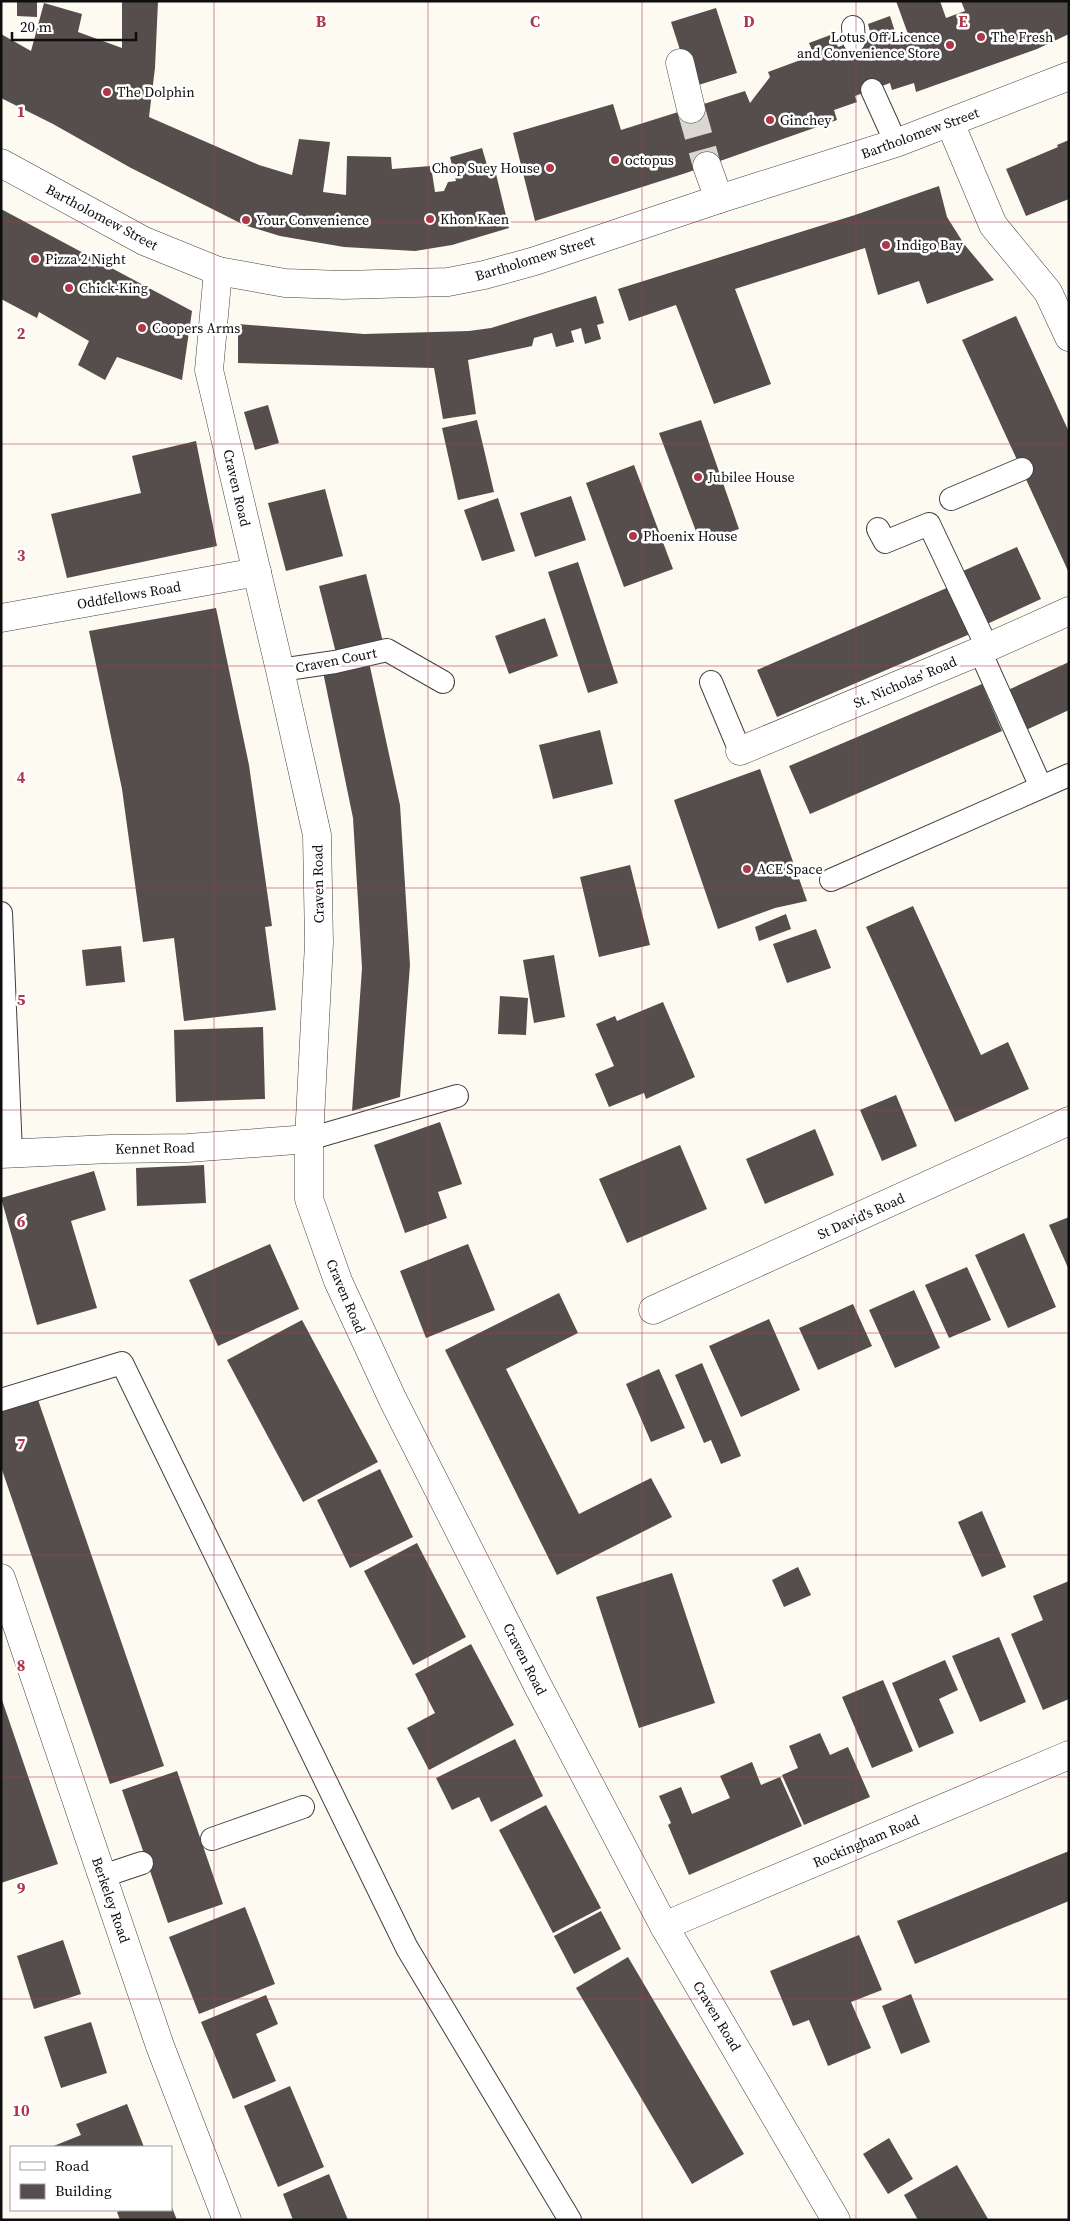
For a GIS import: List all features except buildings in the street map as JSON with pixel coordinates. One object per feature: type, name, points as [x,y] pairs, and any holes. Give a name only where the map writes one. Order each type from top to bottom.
[{"type":"street","points":[[680,63],[691,109]]},
{"type":"street","name":"Bartholomew Street","points":[[1,163],[144,241],[218,271],[285,283],[344,285],[448,282],[484,276],[535,261],[719,199],[896,143],[1069,76]]},
{"type":"street","points":[[950,123],[993,225],[1048,292],[1069,337]]},
{"type":"street","points":[[707,166],[719,199]]},
{"type":"street","name":"Craven Road","points":[[218,271],[209,370],[317,835],[319,943],[309,1139],[309,1199],[338,1281],[393,1400],[664,1926],[836,2220]]},
{"type":"street","name":"Oddfellows Road","points":[[1,618],[257,572]]},
{"type":"street","name":"St. Nicholas' Road","points":[[740,751],[1069,611]]},
{"type":"street","name":"St David's Road","points":[[654,1312],[1069,1121]]},
{"type":"street","name":"Kennet Road","points":[[6,1154],[188,1148],[309,1139]]},
{"type":"street","name":"Berkeley Road","points":[[1,1578],[160,2046],[227,2220]]},
{"type":"street","name":"Rockingham Road","points":[[664,1926],[1069,1755]]},
{"type":"lane","points":[[872,90],[896,143]]},
{"type":"lane","points":[[951,499],[1022,469]]},
{"type":"lane","points":[[878,529],[885,542],[929,524],[1041,787]]},
{"type":"lane","name":"Craven Court","points":[[280,670],[335,662],[388,650],[443,682]]},
{"type":"lane","points":[[711,682],[740,751]]},
{"type":"lane","points":[[832,880],[1069,775]]},
{"type":"lane","points":[[1,913],[6,1154]]},
{"type":"lane","points":[[309,1139],[457,1096]]},
{"type":"lane","points":[[1,1400],[122,1363],[407,1948],[570,2220]]},
{"type":"lane","points":[[212,1839],[303,1807]]},
{"type":"lane","points":[[102,1876],[142,1863]]},
{"type":"tunnel","points":[[691,109],[707,166]]},
{"type":"place","name":"The Fresh","points":[[981,37]]},
{"type":"place","name":"Lotus Off Licence and Convenience Store","points":[[950,45]]},
{"type":"place","name":"The Dolphin","points":[[107,92]]},
{"type":"place","name":"Ginchey","points":[[770,120]]},
{"type":"place","name":"octopus","points":[[615,160]]},
{"type":"place","name":"Chop Suey House","points":[[550,168]]},
{"type":"place","name":"Khon Kaen","points":[[430,219]]},
{"type":"place","name":"Your Convenience","points":[[246,220]]},
{"type":"place","name":"Indigo Bay","points":[[886,245]]},
{"type":"place","name":"Pizza 2 Night","points":[[35,259]]},
{"type":"place","name":"Chick-King","points":[[69,288]]},
{"type":"place","name":"Coopers Arms","points":[[142,328]]},
{"type":"place","name":"Jubilee House","points":[[698,477]]},
{"type":"place","name":"Phoenix House","points":[[633,536]]},
{"type":"place","name":"ACE Space","points":[[747,869]]}]
